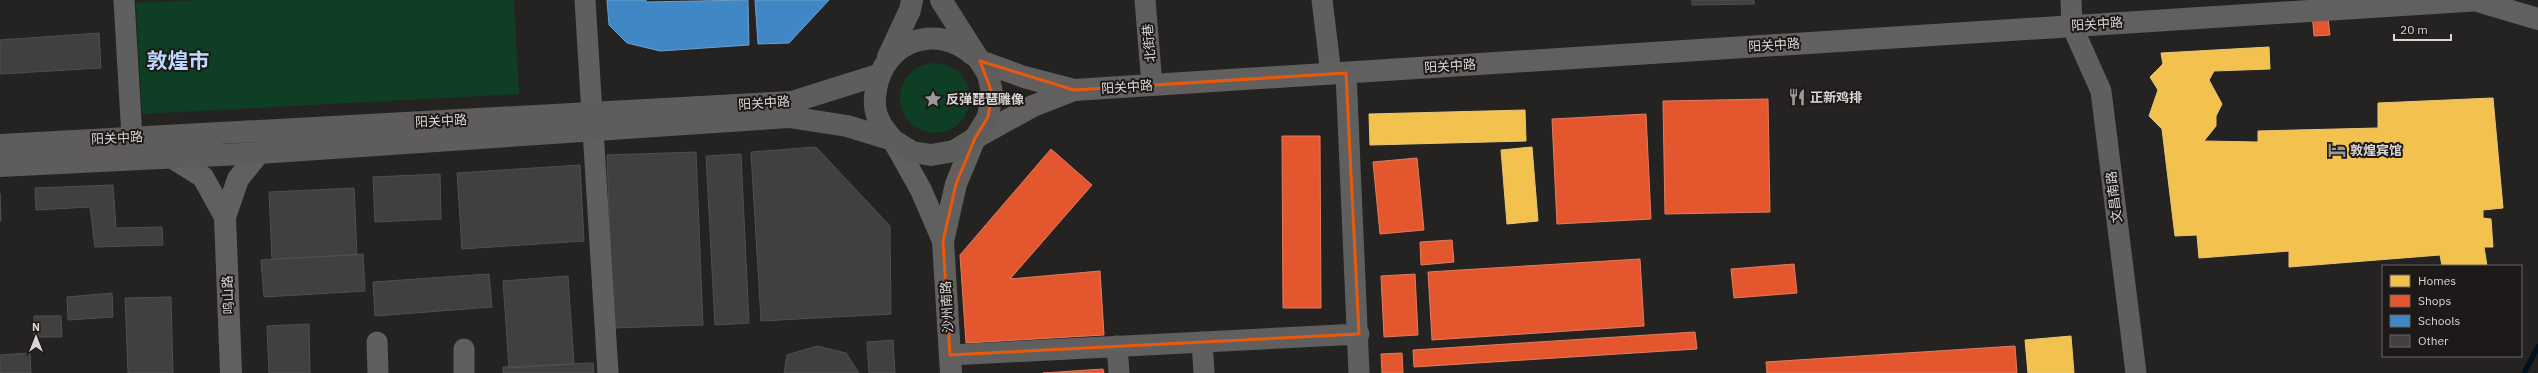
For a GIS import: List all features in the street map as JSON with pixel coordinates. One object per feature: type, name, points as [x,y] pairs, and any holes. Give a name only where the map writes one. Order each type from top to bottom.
[{"type":"highway","points":[[912,0],[910,10],[882,67],[874,101],[879,120],[893,140],[912,152],[931,155],[954,151],[975,138],[988,117],[992,93],[988,74],[941,0]]},
{"type":"highway","points":[[882,67],[909,43],[934,38],[963,46],[980,61]]},
{"type":"highway","name":"阳关中路","points":[[0,166],[259,154],[792,102],[882,67]]},
{"type":"highway","name":"阳关中路","points":[[0,145],[132,138],[593,122],[790,117],[847,126],[893,140]]},
{"type":"main road","points":[[2474,0],[2538,19]]},
{"type":"main road","name":"阳关中路","points":[[1074,90],[2481,0]]},
{"type":"main road","points":[[980,61],[1024,77],[1074,90]]},
{"type":"main road","points":[[943,240],[956,184],[975,138],[1033,106],[1074,90]]},
{"type":"main road","points":[[893,140],[921,190],[943,240]]},
{"type":"main road","points":[[225,217],[238,179],[259,154]]},
{"type":"main road","points":[[171,157],[202,177],[225,217]]},
{"type":"main road","name":"鸣山路","points":[[225,217],[231,373]]},
{"type":"main road","name":"沙州南路","points":[[943,240],[950,364]]},
{"type":"street","points":[[124,0],[132,138]]},
{"type":"street","points":[[585,0],[608,373]]},
{"type":"street","name":"北街巷","points":[[1145,0],[1152,85]]},
{"type":"street","points":[[1322,0],[1339,73],[1359,334],[1359,373]]},
{"type":"street","points":[[2071,0],[2072,26]]},
{"type":"street","name":"文昌南路","points":[[2072,26],[2101,91],[2136,373]]},
{"type":"street","points":[[950,364],[1117,346],[1359,334]]},
{"type":"street","points":[[377,342],[378,373]]},
{"type":"street","points":[[1202,342],[1204,373]]},
{"type":"street","points":[[1117,346],[1119,373]]},
{"type":"street","points":[[464,349],[464,373]]},
{"type":"highlighted area","points":[[980,61],[1074,90],[1346,73],[1359,334],[950,355],[943,241],[956,184],[975,138],[988,117],[992,93]]},
{"type":"green space","points":[[202,0],[514,0],[519,94],[142,114],[136,3]]},
{"type":"green space","points":[[935,63],[948,66],[960,73],[967,85],[970,98],[967,111],[960,123],[948,130],[935,133],[922,130],[910,123],[903,111],[900,98],[903,85],[910,73],[922,66]]},
{"type":"building: Homes","points":[[2269,47],[2270,69],[2214,71],[2209,80],[2222,104],[2216,116],[2216,126],[2204,141],[2258,142],[2258,131],[2378,128],[2378,103],[2493,98],[2503,208],[2483,210],[2483,218],[2491,219],[2493,247],[2484,247],[2487,265],[2442,265],[2440,255],[2289,267],[2289,251],[2199,258],[2197,235],[2175,236],[2162,129],[2149,116],[2158,90],[2150,77],[2163,64],[2161,53]]},
{"type":"building: Homes","points":[[1525,110],[1526,141],[1370,145],[1369,114]]},
{"type":"building: Homes","points":[[1532,147],[1538,221],[1507,224],[1501,150]]},
{"type":"building: Homes","points":[[2071,336],[2074,373],[2028,373],[2025,340]]},
{"type":"building: Shops","points":[[2311,0],[2326,0],[2330,35],[2314,36]]},
{"type":"building: Shops","points":[[1768,99],[1770,212],[1665,214],[1663,101]]},
{"type":"building: Shops","points":[[1646,114],[1651,219],[1557,224],[1552,119]]},
{"type":"building: Shops","points":[[1282,136],[1320,136],[1321,308],[1283,308]]},
{"type":"building: Shops","points":[[1051,149],[1092,185],[1010,279],[1100,271],[1104,335],[966,343],[960,255]]},
{"type":"building: Shops","points":[[1417,158],[1424,230],[1380,234],[1373,162]]},
{"type":"building: Shops","points":[[1452,240],[1454,262],[1421,265],[1420,242]]},
{"type":"building: Shops","points":[[1640,259],[1644,326],[1432,340],[1428,272]]},
{"type":"building: Shops","points":[[1794,264],[1797,293],[1734,298],[1731,269]]},
{"type":"building: Shops","points":[[1415,274],[1418,335],[1384,337],[1381,276]]},
{"type":"building: Shops","points":[[1695,332],[1697,349],[1414,367],[1413,350]]},
{"type":"building: Shops","points":[[2015,346],[2017,373],[1767,373],[1766,362]]},
{"type":"building: Shops","points":[[1402,353],[1403,373],[1382,373],[1381,354]]},
{"type":"building: Shops","points":[[1103,369],[1104,373],[1043,373]]},
{"type":"building: Schools","points":[[607,0],[646,0],[646,2],[748,0],[749,45],[660,51],[627,43],[609,25]]},
{"type":"building: Schools","points":[[755,0],[829,0],[789,43],[758,44]]},
{"type":"building: Other","points":[[1692,0],[1754,0],[1754,4],[1692,5]]},
{"type":"building: Other","points":[[99,33],[101,68],[0,74],[0,40]]},
{"type":"building: Other","points":[[816,147],[890,226],[891,314],[761,321],[751,152]]},
{"type":"building: Other","points":[[696,152],[703,325],[613,328],[607,155]]},
{"type":"building: Other","points":[[741,154],[749,323],[715,325],[706,156]]},
{"type":"building: Other","points":[[580,165],[584,241],[462,249],[457,173]]},
{"type":"building: Other","points":[[440,174],[441,219],[375,222],[373,177]]},
{"type":"building: Other","points":[[113,185],[116,228],[162,227],[163,245],[95,247],[90,207],[36,210],[35,188]]},
{"type":"building: Other","points":[[354,188],[357,255],[272,259],[269,192]]},
{"type":"building: Other","points":[[0,193],[1,221],[0,221]]},
{"type":"building: Other","points":[[363,254],[365,291],[264,297],[261,260]]},
{"type":"building: Other","points":[[489,274],[492,307],[375,316],[373,282]]},
{"type":"building: Other","points":[[568,276],[574,364],[509,368],[503,281]]},
{"type":"building: Other","points":[[112,293],[113,317],[68,320],[67,297]]},
{"type":"building: Other","points":[[171,297],[173,373],[128,373],[125,298]]},
{"type":"building: Other","points":[[34,316],[61,316],[62,337],[34,337]]},
{"type":"building: Other","points":[[309,324],[310,373],[269,373],[267,326]]},
{"type":"building: Other","points":[[893,340],[895,373],[869,373],[867,342]]},
{"type":"building: Other","points":[[817,346],[846,353],[859,373],[784,373],[787,355]]},
{"type":"building: Other","points":[[30,353],[31,373],[0,373],[0,355]]},
{"type":"building: Other","points":[[593,363],[594,373],[503,373],[503,367]]},
{"type":"waterway","points":[[2524,373],[2538,347]]},
{"type":"place","name":"正新鸡排","points":[[1797,97]]},
{"type":"place","name":"反弹琵琶雕像","points":[[933,99]]},
{"type":"place","name":"敦煌宾馆","points":[[2337,150]]},
{"type":"district","name":"敦煌市","points":[[178,60]]}]
